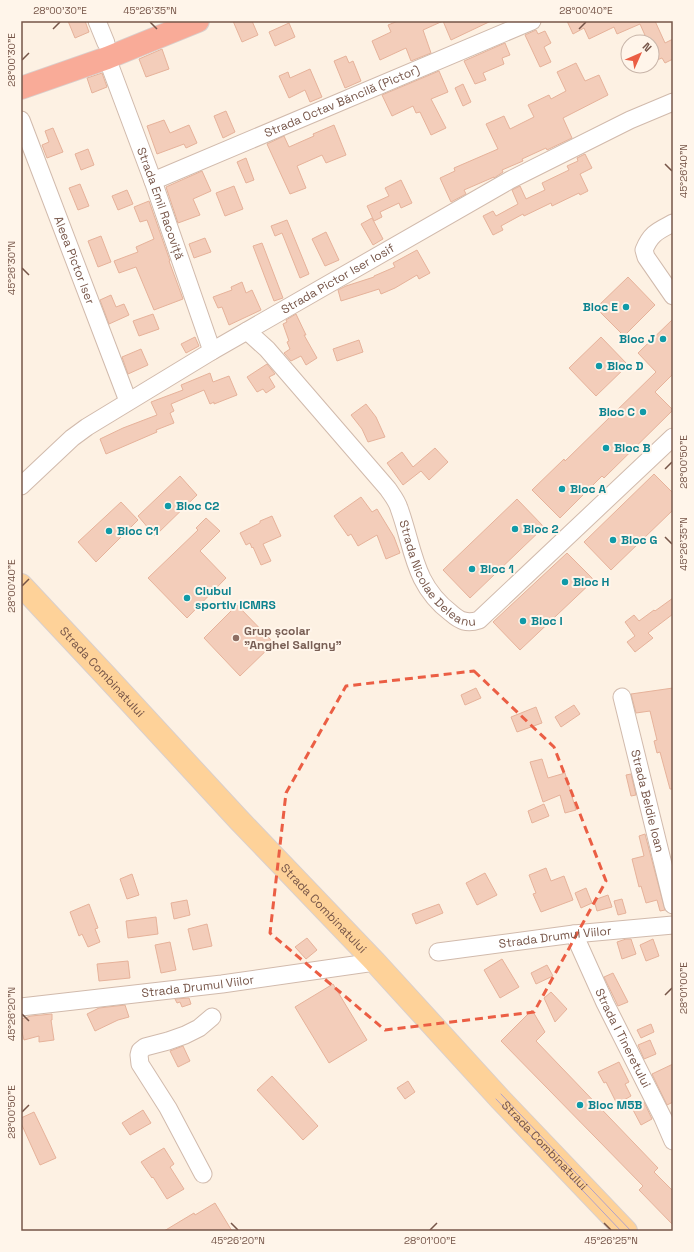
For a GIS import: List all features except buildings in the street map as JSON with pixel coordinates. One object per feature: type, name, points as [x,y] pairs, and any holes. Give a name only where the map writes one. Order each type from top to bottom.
[{"type":"highway","points":[[21,88],[106,50],[158,21]]},
{"type":"highway","points":[[21,72],[106,50],[198,21]]},
{"type":"main road","name":"Strada Combinatului","points":[[21,585],[108,677],[239,820],[375,962],[501,1100],[626,1231]]},
{"type":"street","name":"Strada Emil Racoviță","points":[[97,21],[212,351]]},
{"type":"street","name":"Strada Octav Băncilă (Pictor)","points":[[153,181],[532,21]]},
{"type":"street","name":"Strada Pictor Iser Iosif","points":[[21,486],[72,438],[87,427],[212,351],[510,180],[630,120],[673,102]]},
{"type":"street","name":"Aleea Pictor Iser","points":[[21,120],[128,401]]},
{"type":"street","points":[[673,223],[654,234],[648,240],[644,250],[646,257],[673,296]]},
{"type":"street","name":"Strada Nicolae Deleanu","points":[[247,331],[266,349],[388,489],[399,507],[416,565],[426,587],[443,608],[463,621],[471,623],[479,620],[673,437]]},
{"type":"street","name":"Strada Beldie Ioan","points":[[622,697],[673,905]]},
{"type":"street","name":"Strada Drumul Viilor","points":[[438,952],[574,934],[673,925]]},
{"type":"street","name":"Strada I Tineretului","points":[[574,934],[673,1141]]},
{"type":"street","name":"Strada Drumul Viilor","points":[[21,1007],[222,984],[375,962]]},
{"type":"street","points":[[203,1174],[168,1108],[140,1064],[139,1056],[140,1051],[145,1047],[168,1041],[199,1028],[212,1017]]},
{"type":"highlighted area","points":[[474,671],[554,747],[606,881],[534,1012],[385,1030],[270,933],[286,793],[346,686]]},
{"type":"tram line","points":[[501,1094],[631,1231]]},
{"type":"tram line","points":[[496,1099],[621,1231]]},
{"type":"place","name":"Bloc E","points":[[626,307]]},
{"type":"place","name":"Bloc J","points":[[663,339]]},
{"type":"place","name":"Bloc D","points":[[599,366]]},
{"type":"place","name":"Bloc C","points":[[643,412]]},
{"type":"place","name":"Bloc B","points":[[606,448]]},
{"type":"place","name":"Bloc A","points":[[562,489]]},
{"type":"place","name":"Bloc C2","points":[[168,506]]},
{"type":"place","name":"Bloc 2","points":[[515,529]]},
{"type":"place","name":"Bloc C1","points":[[109,531]]},
{"type":"place","name":"Bloc G","points":[[613,540]]},
{"type":"place","name":"Bloc 1","points":[[472,569]]},
{"type":"place","name":"Bloc H","points":[[565,582]]},
{"type":"place","name":"Clubul sportiv ICMRS","points":[[187,598]]},
{"type":"place","name":"Bloc I","points":[[523,621]]},
{"type":"place","name":"Grup școlar \"Anghel Saligny\"","points":[[236,638]]},
{"type":"place","name":"Bloc M5B","points":[[580,1105]]}]
